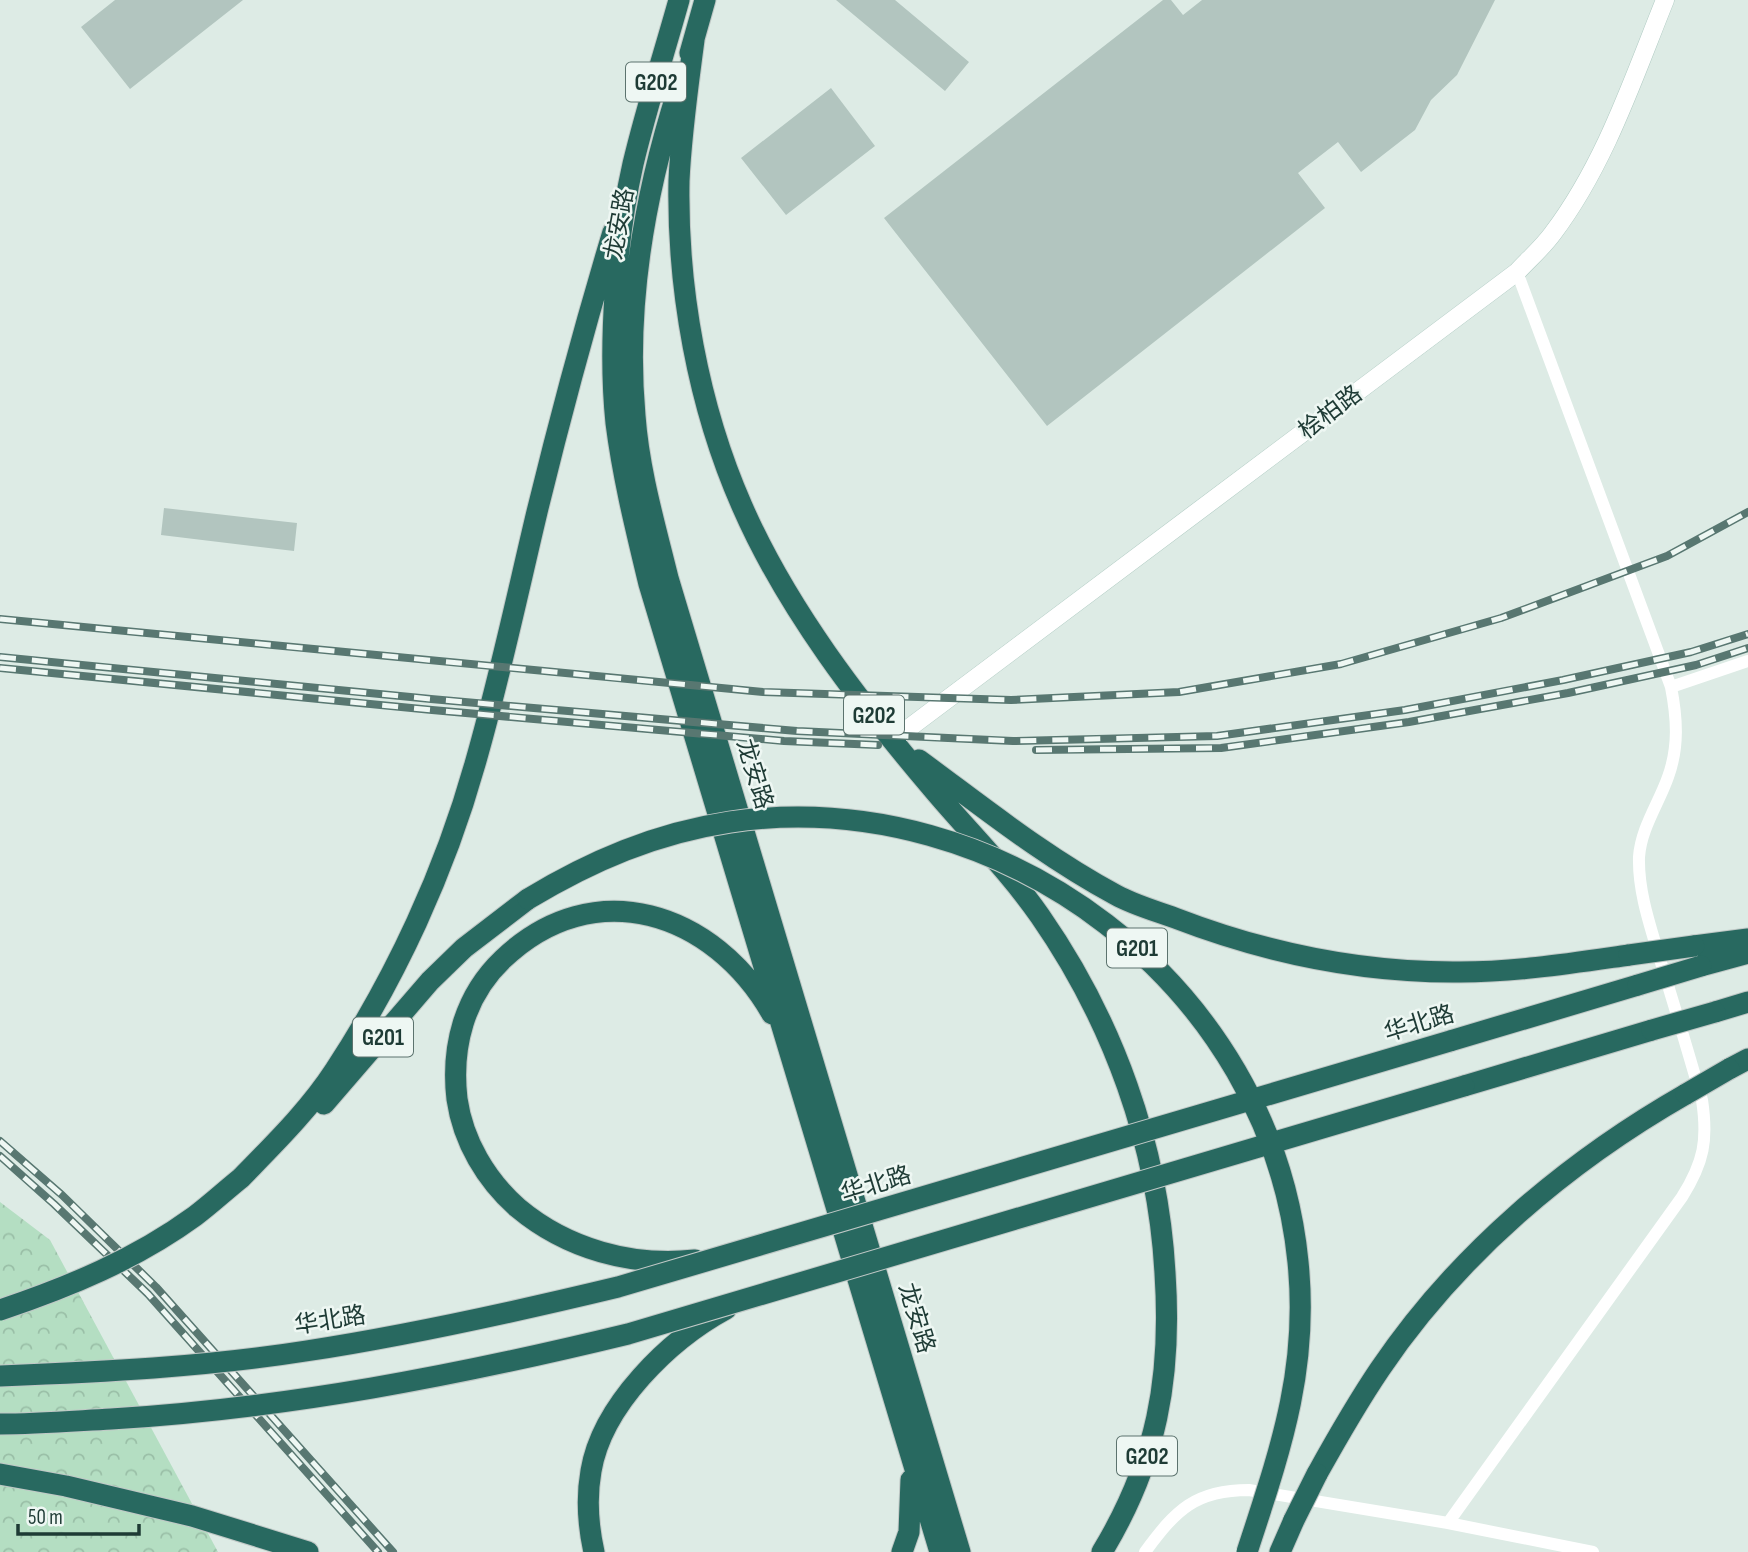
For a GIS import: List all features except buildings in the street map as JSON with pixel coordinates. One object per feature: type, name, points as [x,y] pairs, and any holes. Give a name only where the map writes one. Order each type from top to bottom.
[{"type":"highway","name":"龙安路","points":[[679,0],[633,165],[619,265],[613,348],[616,421],[627,495],[649,584],[940,1552]]},
{"type":"highway","name":"龙安路","points":[[705,0],[654,173],[636,279],[631,349],[635,418],[647,491],[668,578],[960,1552]]},
{"type":"highway","name":"G202","points":[[694,40],[679,181],[682,253],[699,378],[716,438],[742,505],[770,562],[806,621],[893,740],[1007,872],[1066,956],[1091,1002],[1117,1060],[1136,1108],[1149,1156],[1158,1205],[1166,1289],[1166,1353],[1161,1398],[1151,1444],[1135,1489],[1102,1552]]},
{"type":"highway","name":"G202","points":[[241,1178],[290,1126],[334,1072],[377,999],[415,923],[447,846],[474,766],[590,306],[633,165]]},
{"type":"highway","points":[[893,740],[1019,834],[1072,870],[1119,896],[1218,935],[1279,951],[1402,970],[1461,972],[1516,969],[1748,939]]},
{"type":"highway","name":"G201","points":[[0,1310],[69,1286],[138,1252],[194,1216],[315,1114],[430,981],[464,948],[528,899],[568,875],[650,840],[732,822],[820,818],[916,832],[997,859],[1074,900],[1111,926],[1169,979],[1212,1033],[1248,1091],[1282,1177],[1291,1216],[1298,1260],[1300,1349],[1284,1432],[1247,1552]]},
{"type":"highway","points":[[722,1256],[658,1262],[622,1257],[562,1238],[537,1223],[513,1203],[480,1163],[466,1136],[458,1101],[455,1054],[461,1027],[474,995],[494,967],[514,948],[541,930],[574,916],[607,910],[636,912],[668,921],[698,935],[727,957],[757,992],[787,1044]]},
{"type":"highway","name":"华北路","points":[[0,1376],[99,1372],[208,1363],[382,1339],[618,1287],[1748,953]]},
{"type":"highway","points":[[0,1424],[155,1416],[341,1395],[538,1356],[628,1334],[1748,1002]]},
{"type":"highway","points":[[1280,1552],[1317,1474],[1381,1367],[1425,1310],[1473,1257],[1533,1201],[1588,1157],[1648,1116],[1748,1059]]},
{"type":"highway","points":[[594,1552],[588,1525],[587,1497],[591,1468],[612,1417],[648,1371],[670,1349],[693,1330],[742,1300]]},
{"type":"highway","points":[[902,1552],[909,1532],[912,1504],[907,1443]]},
{"type":"highway","points":[[0,1474],[129,1500],[308,1552]]},
{"type":"highway","points":[[254,1535],[296,1552]]},
{"type":"street","name":"桧柏路","points":[[893,740],[1517,272],[1553,233],[1586,183],[1622,109],[1665,0]]},
{"type":"street","points":[[1448,1523],[1682,1197],[1695,1176],[1704,1151],[1706,1126],[1702,1100],[1646,911],[1640,878],[1639,855],[1643,836],[1675,755],[1675,710],[1671,687],[1517,272]]},
{"type":"street","points":[[1671,687],[1748,661]]},
{"type":"street","points":[[1145,1552],[1177,1513],[1207,1495],[1227,1490],[1250,1490],[1448,1523],[1593,1552]]},
{"type":"green space","points":[[0,1202],[50,1240],[218,1552],[0,1552]]},
{"type":"railway","points":[[0,619],[763,692],[1011,700],[1179,692],[1341,664],[1501,618],[1667,556],[1748,512]]},
{"type":"railway","points":[[0,657],[797,731],[1013,741],[1217,736],[1405,710],[1691,652],[1748,634]]},
{"type":"railway","points":[[1036,750],[1221,748],[1409,722],[1568,693],[1696,665],[1748,648]]},
{"type":"railway","points":[[0,668],[784,741],[878,745]]},
{"type":"railway","points":[[0,1141],[62,1195],[156,1287],[393,1552]]},
{"type":"railway","points":[[0,1156],[148,1294],[378,1552]]}]
